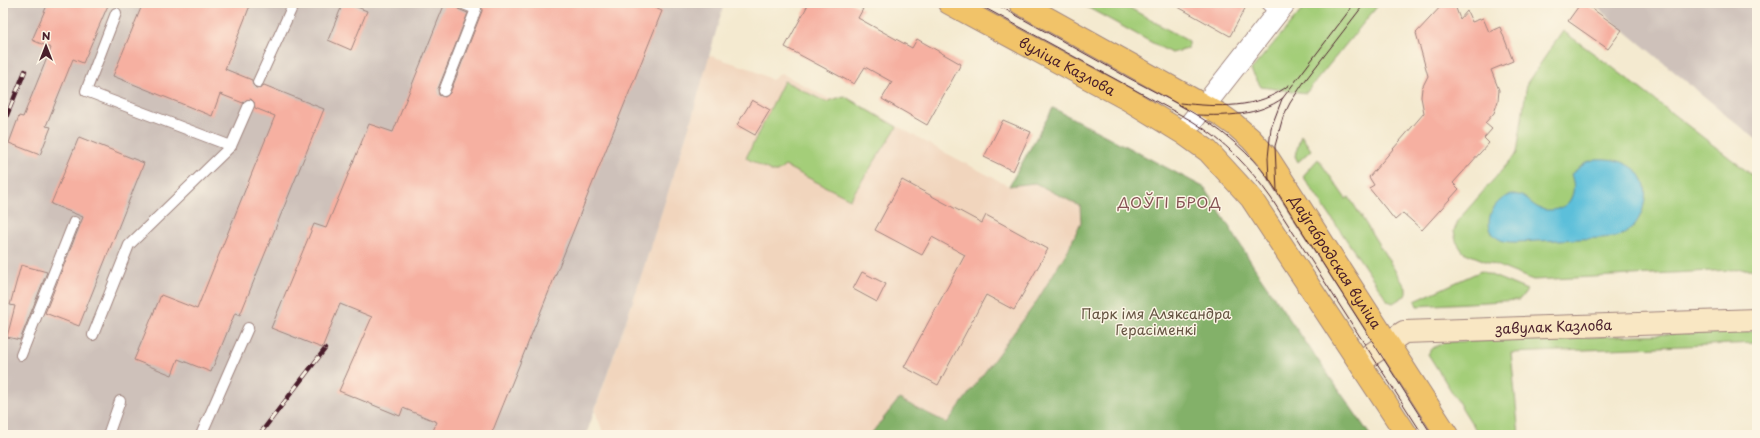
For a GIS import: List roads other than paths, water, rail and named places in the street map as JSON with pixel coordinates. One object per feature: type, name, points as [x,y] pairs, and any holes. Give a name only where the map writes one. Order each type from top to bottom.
[{"type":"main road","name":"вуліца Казлова","points":[[949,3],[1129,100],[1183,133]]},
{"type":"main road","points":[[1020,3],[1205,106]]},
{"type":"main road","name":"Даўгабродская вуліца","points":[[1205,106],[1235,125],[1251,139],[1268,158],[1447,435]]},
{"type":"main road","points":[[1183,133],[1208,151],[1251,198],[1407,435]]},
{"type":"main road","name":"завулак Казлова","points":[[1360,362],[1404,332],[1757,320]]},
{"type":"street","points":[[1183,133],[1205,106],[1275,7]]},
{"type":"lane","points":[[258,82],[294,3]]},
{"type":"lane","points":[[444,91],[476,9],[461,3]]},
{"type":"lane","points":[[116,13],[86,91],[231,146]]},
{"type":"lane","points":[[93,336],[130,245],[231,146],[249,105]]},
{"type":"lane","points":[[21,355],[74,222]]},
{"type":"lane","points":[[201,435],[248,328]]},
{"type":"lane","points":[[108,435],[120,401]]},
{"type":"water","points":[[1596,159],[1607,159],[1627,164],[1641,177],[1645,185],[1643,208],[1637,222],[1626,233],[1601,238],[1513,242],[1501,240],[1492,232],[1489,226],[1491,214],[1498,203],[1503,199],[1508,196],[1517,195],[1524,197],[1541,209],[1555,210],[1560,208],[1570,200],[1573,194],[1571,174],[1587,162]]},
{"type":"tram line","points":[[976,3],[1192,121],[1215,137],[1236,155],[1271,198],[1423,435]]},
{"type":"tram line","points":[[994,3],[1186,109],[1204,120],[1238,145],[1269,179],[1432,435]]},
{"type":"tram line","points":[[1269,180],[1268,158],[1271,128],[1282,99],[1355,3]]},
{"type":"tram line","points":[[1277,191],[1275,146],[1283,117],[1290,103],[1304,82],[1365,3]]},
{"type":"tram line","points":[[1180,103],[1223,106],[1251,103],[1277,93],[1289,85]]},
{"type":"tram line","points":[[1197,115],[1231,115],[1253,112],[1273,104],[1283,98]]},
{"type":"railway","points":[[3,125],[25,71]]},
{"type":"railway","points":[[259,435],[325,349]]},
{"type":"district","name":"ДОЎГІ БРОД","points":[[1170,203]]},
{"type":"park label","name":"Парк імя Аляксандра Герасіменкі","points":[[1156,322]]}]
